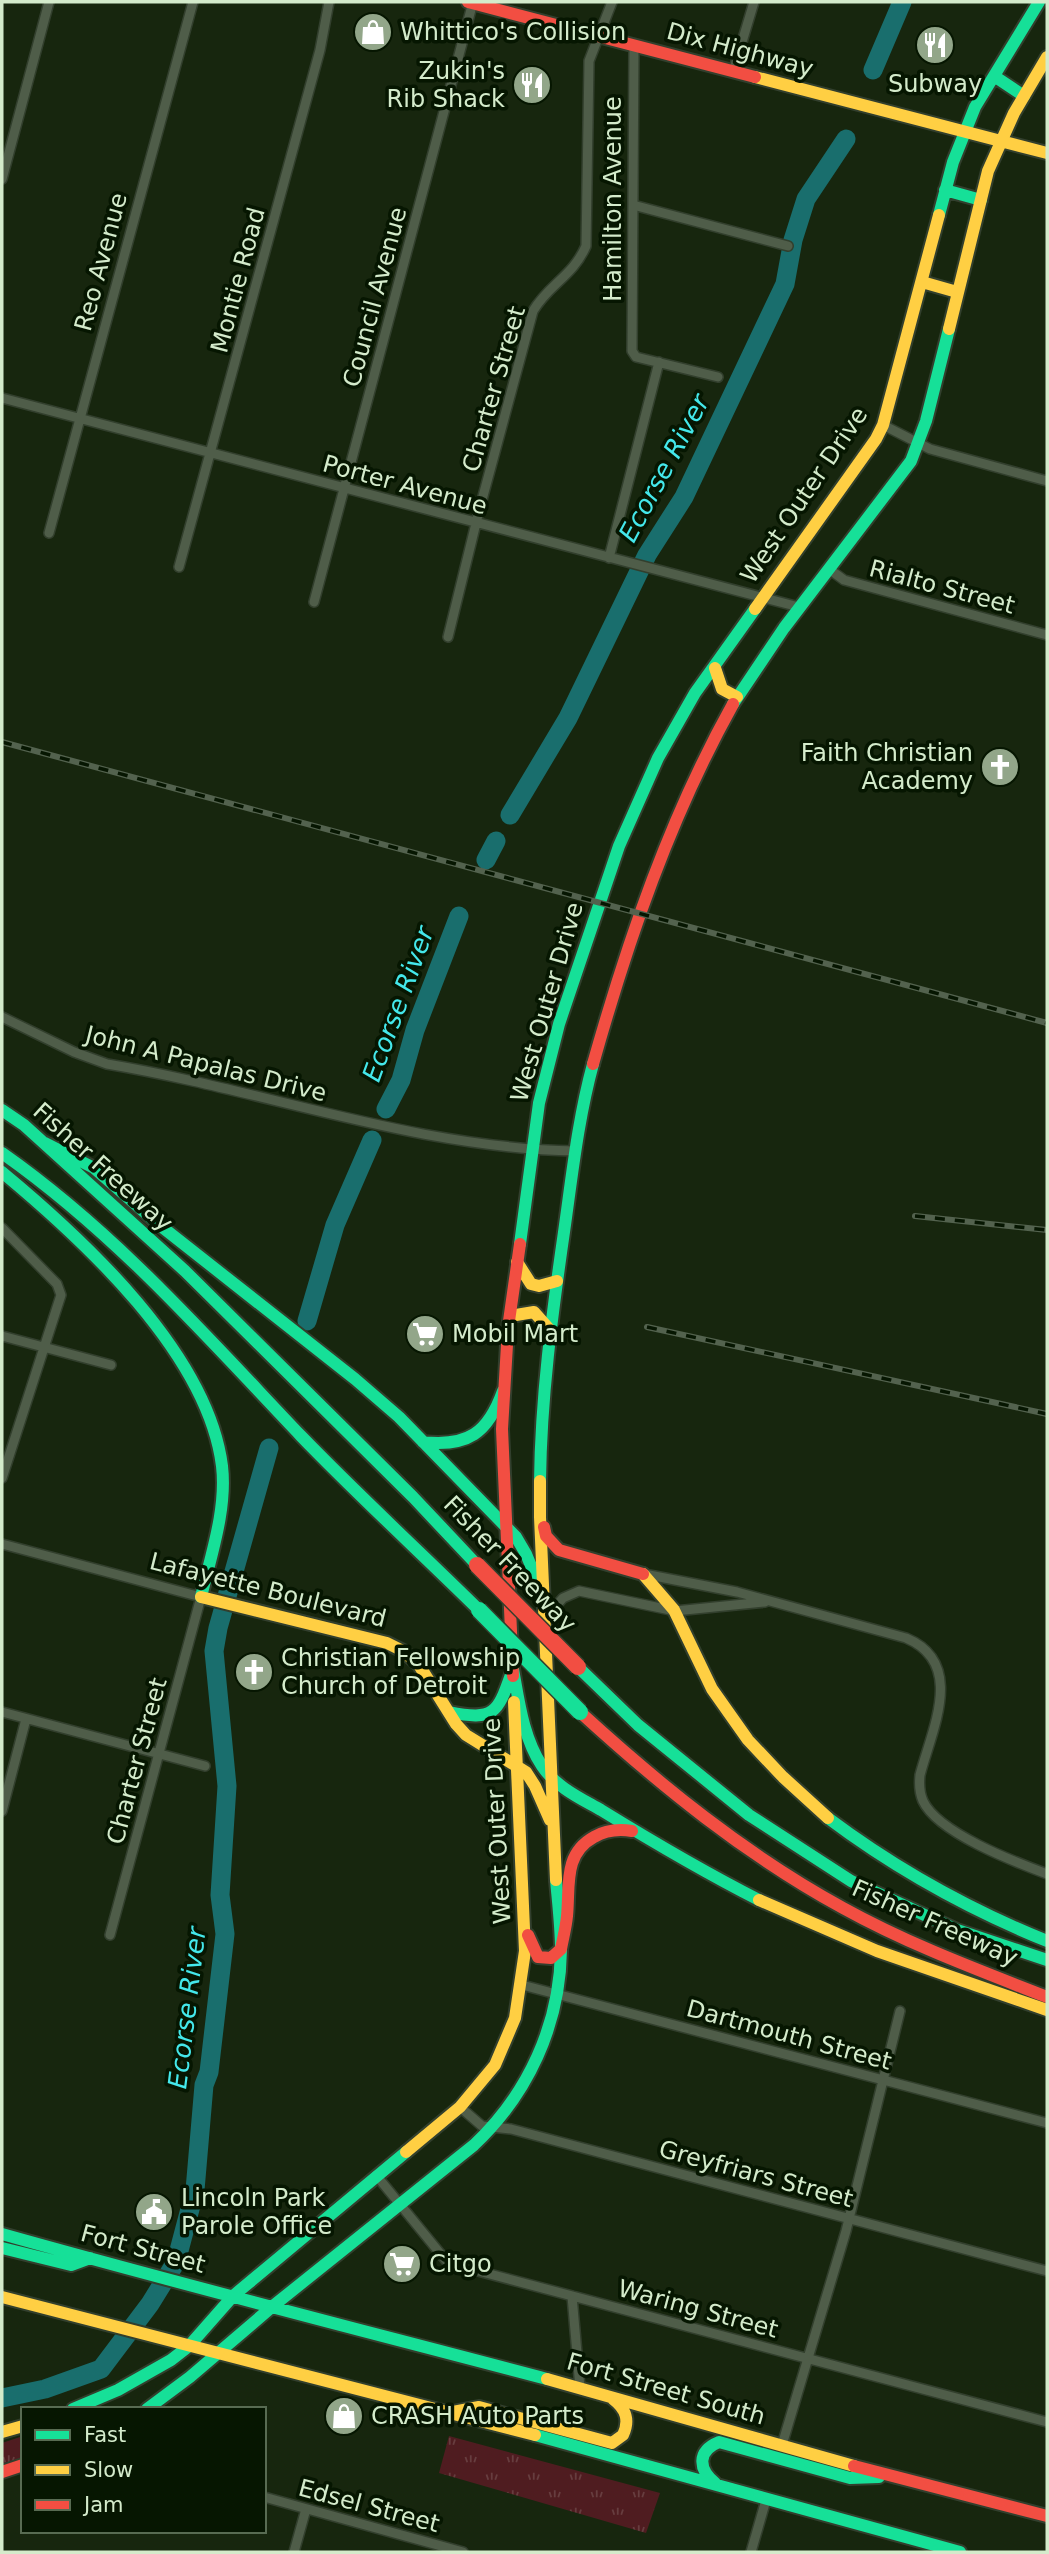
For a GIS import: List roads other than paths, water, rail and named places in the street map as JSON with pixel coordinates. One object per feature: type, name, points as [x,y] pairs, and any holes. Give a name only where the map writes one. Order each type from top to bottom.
[{"type":"main road","name":"Dix Highway","points":[[471,2],[1047,153]]},
{"type":"main road","name":"West Outer Drive","points":[[79,2407],[160,2368],[189,2346],[233,2297],[460,2107],[490,2071],[515,2018],[522,1985],[525,1928],[505,1526],[503,1391],[510,1316],[539,1103],[559,1024],[620,846],[663,749],[695,693],[876,439],[883,425],[945,190],[965,132],[975,107],[1039,2]]},
{"type":"main road","points":[[525,1928],[538,1957],[551,1958],[561,1948],[553,1827],[540,1517],[541,1427],[550,1330],[575,1151],[589,1079],[663,849],[706,752],[737,696],[799,607],[911,461],[926,421],[988,171],[1024,96],[1047,57]]},
{"type":"main road","points":[[994,76],[1024,96]]},
{"type":"main road","points":[[945,190],[981,200]]},
{"type":"main road","points":[[922,282],[957,292]]},
{"type":"main road","points":[[715,668],[722,689],[737,696]]},
{"type":"main road","name":"Fisher Freeway","points":[[2,1110],[43,1142],[185,1271],[638,1725],[739,1807],[851,1881],[957,1930],[1047,1960]]},
{"type":"main road","points":[[43,1142],[94,1168],[157,1223],[355,1379],[399,1417],[516,1537],[526,1553],[544,1597]]},
{"type":"main road","name":"Fisher Freeway","points":[[2,1153],[63,1198],[121,1250],[225,1353],[279,1413],[580,1712],[641,1768],[699,1814],[793,1879],[884,1929],[959,1963],[1047,1997]]},
{"type":"main road","points":[[2,1172],[78,1238],[121,1286],[153,1324],[205,1402],[219,1443],[223,1487],[201,1597]]},
{"type":"main road","points":[[517,1262],[531,1284],[539,1286],[557,1281]]},
{"type":"main road","points":[[510,1316],[534,1312],[550,1330]]},
{"type":"main road","points":[[422,1442],[450,1444],[473,1437],[492,1418],[503,1391]]},
{"type":"main road","points":[[540,1517],[546,1536],[559,1550],[643,1573],[675,1611],[719,1700],[757,1748],[822,1812],[884,1858],[933,1889],[975,1911],[1047,1941]]},
{"type":"main road","name":"Lafayette Boulevard","points":[[201,1597],[387,1643],[403,1651],[426,1674],[449,1713],[466,1735],[517,1766]]},
{"type":"main road","points":[[449,1713],[475,1718],[492,1713],[501,1702],[513,1669]]},
{"type":"main road","points":[[513,1669],[528,1737],[534,1753],[552,1778],[635,1832],[743,1891],[878,1952],[1047,2010]]},
{"type":"main road","points":[[517,1766],[531,1778],[553,1827]]},
{"type":"main road","points":[[150,2407],[190,2377],[272,2306],[492,2128],[523,2086],[540,2054],[558,1993],[561,1948],[567,1916],[567,1876],[571,1860],[582,1844],[598,1834],[623,1829],[635,1832]]},
{"type":"main road","name":"Fort Street","points":[[2,2234],[177,2283],[272,2306]]},
{"type":"main road","points":[[2,2248],[71,2265],[90,2258]]},
{"type":"main road","points":[[2,2297],[588,2449],[960,2552]]},
{"type":"main road","name":"Fort Street South","points":[[272,2306],[1047,2516]]},
{"type":"main road","points":[[447,2413],[479,2407],[612,2442],[623,2435],[628,2420],[624,2409],[609,2396]]},
{"type":"main road","points":[[2,2432],[21,2427]]},
{"type":"main road","points":[[721,2488],[701,2470],[703,2454],[719,2442],[850,2478],[895,2476]]},
{"type":"main road","points":[[2,2472],[21,2466]]},
{"type":"street","points":[[2,179],[49,2]]},
{"type":"street","name":"Reo Avenue","points":[[49,534],[193,2]]},
{"type":"street","name":"Montie Road","points":[[179,567],[316,63],[330,2]]},
{"type":"street","name":"Council Avenue","points":[[314,602],[471,2]]},
{"type":"street","name":"Charter Street","points":[[448,637],[533,311],[545,294],[572,270],[586,246],[589,61],[612,2]]},
{"type":"street","points":[[733,72],[754,2]]},
{"type":"street","name":"Hamilton Avenue","points":[[634,45],[631,345],[636,357],[659,362]]},
{"type":"street","points":[[633,205],[788,246]]},
{"type":"street","points":[[609,558],[659,362],[718,377]]},
{"type":"street","name":"Porter Avenue","points":[[2,398],[799,607]]},
{"type":"street","points":[[883,425],[930,449],[1047,481]]},
{"type":"street","name":"Rialto Street","points":[[829,569],[844,580],[1047,635]]},
{"type":"street","name":"John A Papalas Drive","points":[[2,1017],[74,1052],[107,1064],[414,1132],[532,1150],[575,1151]]},
{"type":"street","points":[[2,1228],[57,1284],[61,1292],[61,1300],[2,1478]]},
{"type":"street","points":[[2,1336],[111,1365]]},
{"type":"street","name":"Lafayette Boulevard","points":[[2,1544],[201,1597]]},
{"type":"street","points":[[643,1573],[772,1601],[906,1638],[926,1650],[940,1672],[942,1693],[920,1775],[919,1786],[923,1803],[934,1815],[966,1838],[1002,1857],[1047,1874]]},
{"type":"street","points":[[545,1618],[563,1598],[579,1591],[675,1611],[772,1601]]},
{"type":"street","name":"Charter Street","points":[[110,1935],[201,1597]]},
{"type":"street","points":[[2,1712],[205,1766]]},
{"type":"street","points":[[2,1811],[26,1719]]},
{"type":"street","name":"Dartmouth Street","points":[[522,1985],[1047,2123]]},
{"type":"street","points":[[782,2445],[849,2219],[900,2011]]},
{"type":"street","name":"Greyfriars Street","points":[[460,2107],[478,2124],[492,2128],[511,2129],[1047,2272]]},
{"type":"street","name":"Waring Street","points":[[376,2175],[448,2263],[1047,2422]]},
{"type":"street","points":[[572,2296],[580,2388]]},
{"type":"street","name":"Edsel Street","points":[[266,2498],[463,2552]]},
{"type":"street","points":[[751,2552],[766,2500]]},
{"type":"street","points":[[294,2552],[306,2509]]},
{"type":"waterway","name":"Ecorse River","points":[[873,70],[902,2]]},
{"type":"waterway","name":"Ecorse River","points":[[510,815],[568,718],[647,555],[684,497],[785,284],[793,240],[806,199],[846,139]]},
{"type":"waterway","name":"Ecorse River","points":[[486,860],[496,841]]},
{"type":"waterway","name":"Ecorse River","points":[[386,1109],[401,1080],[415,1030],[459,916]]},
{"type":"waterway","name":"Ecorse River","points":[[307,1321],[335,1225],[372,1140]]},
{"type":"waterway","name":"Ecorse River","points":[[2,2398],[45,2389],[101,2369],[150,2304],[176,2262],[195,2190],[204,2085],[209,2072],[225,1934],[220,1895],[227,1786],[214,1651],[218,1628],[269,1448]]},
{"type":"railway","points":[[2,742],[1047,1023]]},
{"type":"railway","points":[[915,1216],[1047,1230]]},
{"type":"railway","points":[[647,1327],[1047,1414]]},
{"type":"place","name":"Whittico's Collision","points":[[373,32]]},
{"type":"place","name":"Subway","points":[[935,45]]},
{"type":"place","name":"Zukin's Rib Shack","points":[[532,85]]},
{"type":"place","name":"Faith Christian Academy","points":[[1000,767]]},
{"type":"place","name":"Mobil Mart","points":[[425,1334]]},
{"type":"place","name":"Christian Fellowship Church of Detroit","points":[[254,1672]]},
{"type":"place","name":"Lincoln Park Parole Office","points":[[154,2212]]},
{"type":"place","name":"Citgo","points":[[402,2264]]},
{"type":"place","name":"CRASH Auto Parts","points":[[344,2416]]}]
